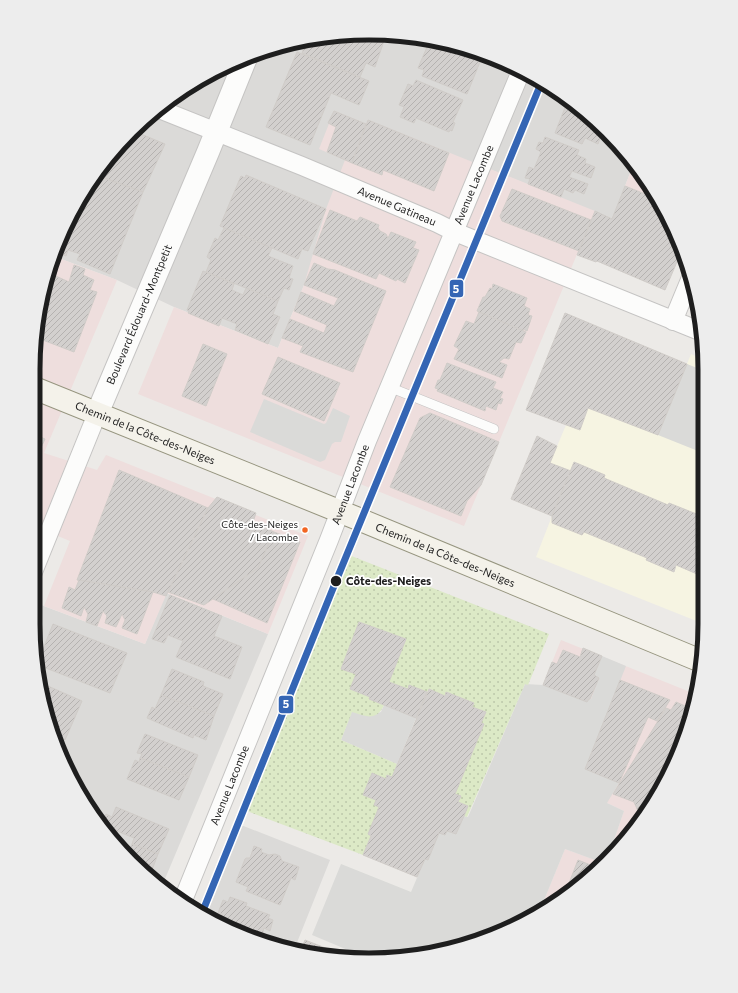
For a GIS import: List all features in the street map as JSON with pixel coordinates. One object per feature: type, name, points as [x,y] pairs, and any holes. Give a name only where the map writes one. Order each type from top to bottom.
[{"type":"main road","name":"Chemin de la Côte-des-Neiges","points":[[40,390],[696,659]]},
{"type":"street","name":"Boulevard Édouard-Montpetit","points":[[40,555],[97,414],[243,65]]},
{"type":"street","name":"Avenue Lacombe","points":[[184,897],[389,387],[519,76]]},
{"type":"street","name":"Avenue Gatineau","points":[[166,111],[215,132],[308,168],[455,232],[695,329]]},
{"type":"street","points":[[673,321],[687,286]]},
{"type":"lane","points":[[389,387],[494,429]]},
{"type":"shaded area","points":[[347,41],[391,41],[433,46],[475,57],[515,74],[552,95],[602,136],[631,170],[612,219],[482,166],[304,285],[278,348],[174,307],[117,280],[59,258],[84,204],[108,169],[136,136],[186,95],[223,74],[243,65],[263,57],[305,46]]},
{"type":"shaded area","points":[[334,111],[366,124],[368,120],[595,211],[464,526],[138,394],[174,307],[278,348],[304,285],[326,209],[345,160],[319,149]]},
{"type":"shaded area","points":[[631,170],[648,195],[625,186]]},
{"type":"shaded area","points":[[59,258],[117,280],[44,453],[97,470],[106,455],[308,536],[268,634],[167,593],[145,644],[44,606],[70,541],[40,529],[41,347],[46,305]]},
{"type":"shaded area","points":[[691,354],[697,357],[698,622],[536,557],[552,516],[550,463],[566,425],[580,430],[588,408],[658,435]]},
{"type":"shaded area","points":[[687,364],[698,368],[698,451],[658,435]]},
{"type":"shaded area","points":[[264,399],[324,424],[326,423],[333,408],[350,416],[341,442],[335,442],[332,444],[325,460],[320,462],[250,432]]},
{"type":"shaded area","points":[[166,593],[268,634],[164,881],[136,857],[95,807],[74,770],[65,750],[57,730],[46,688],[41,646],[40,605],[145,644]]},
{"type":"shaded area","points":[[561,640],[691,692],[681,730],[664,770],[643,807],[612,846],[624,811],[607,803],[585,769],[608,709],[543,685]]},
{"type":"shaded area","points":[[602,656],[626,666],[585,769],[619,783],[607,803],[624,811],[612,846],[602,857],[597,861],[565,849],[543,904],[495,928],[454,942],[412,950],[369,953],[353,952],[312,935],[341,864],[411,892],[425,859],[428,860],[439,833],[447,831],[456,834],[464,816],[468,817],[525,684],[543,685],[587,702],[591,699],[599,678],[594,675]]},
{"type":"shaded area","points":[[384,705],[416,718],[397,764],[341,740],[352,711],[368,716],[381,712]]},
{"type":"shaded area","points":[[241,825],[330,860],[296,945],[263,936],[208,911]]},
{"type":"shaded area","points":[[565,849],[597,861],[569,885],[543,904]]},
{"type":"green space","points":[[349,555],[549,634],[528,685],[525,684],[467,817],[464,816],[468,806],[458,802],[461,796],[455,794],[484,724],[481,723],[486,712],[472,707],[474,703],[447,692],[445,696],[429,689],[427,692],[410,686],[408,689],[389,682],[406,639],[359,622],[341,669],[356,674],[350,689],[370,697],[369,699],[384,705],[378,714],[374,716],[366,716],[352,712],[341,740],[397,764],[392,777],[387,775],[386,779],[372,773],[376,800],[379,807],[368,834],[371,836],[363,855],[247,811]]},
{"type":"building","points":[[347,41],[384,41],[375,67],[366,63],[360,77],[302,53],[305,46]]},
{"type":"building","points":[[434,46],[454,51],[480,62],[467,94],[422,76],[424,70],[418,68],[427,47],[433,49]]},
{"type":"building","points":[[297,52],[369,81],[359,105],[331,93],[310,145],[266,127]]},
{"type":"building","points":[[416,80],[463,100],[453,122],[455,123],[452,131],[450,130],[449,132],[416,118],[414,123],[400,117],[404,107],[399,105],[408,84],[413,86]]},
{"type":"building","points":[[566,106],[601,135],[598,144],[585,138],[582,144],[555,133]]},
{"type":"building","points":[[334,111],[366,124],[352,163],[327,152],[336,127],[328,123]]},
{"type":"building","points":[[368,120],[449,153],[434,191],[383,170],[382,175],[352,163]]},
{"type":"building","points":[[139,133],[165,144],[143,192],[102,177]]},
{"type":"building","points":[[545,137],[579,150],[577,155],[586,159],[585,163],[595,167],[591,178],[572,171],[569,177],[588,184],[584,194],[575,190],[573,193],[564,189],[561,197],[528,184],[530,179],[525,178],[529,167],[534,169],[541,152],[536,149],[539,142],[543,143]]},
{"type":"building","points":[[246,175],[326,209],[308,251],[302,249],[298,259],[220,226],[241,176],[245,178]]},
{"type":"building","points":[[102,177],[143,192],[110,274],[77,260],[80,254],[68,250],[66,256],[61,254],[74,223],[84,204]]},
{"type":"building","points":[[625,186],[648,195],[664,223],[679,258],[665,290],[597,261],[596,262],[577,255],[595,211],[612,219]]},
{"type":"building","points":[[512,189],[591,220],[579,251],[502,221],[500,216]]},
{"type":"building","points":[[330,210],[357,221],[360,217],[379,225],[378,228],[380,231],[386,234],[388,238],[391,232],[416,242],[413,248],[419,250],[405,283],[397,279],[396,281],[379,273],[376,279],[313,254]]},
{"type":"building","points":[[224,228],[272,248],[268,256],[293,266],[289,278],[293,279],[289,290],[284,288],[278,301],[206,272],[211,260],[207,257],[215,238],[218,240]]},
{"type":"building","points":[[314,263],[386,291],[353,372],[300,352],[303,346],[282,338],[290,319],[324,333],[327,325],[294,311],[301,292],[334,306],[338,298],[304,285]]},
{"type":"building","points":[[74,265],[85,269],[83,275],[94,280],[90,290],[97,292],[74,352],[42,340],[46,305],[54,275],[69,282]]},
{"type":"building","points":[[203,271],[234,284],[232,290],[243,295],[246,288],[278,301],[273,314],[280,317],[268,344],[235,330],[237,324],[222,318],[219,326],[188,313],[189,311],[187,310]]},
{"type":"building","points":[[493,284],[527,298],[524,306],[530,309],[528,315],[532,316],[527,331],[523,329],[523,331],[477,311],[483,297],[485,297],[490,288],[492,289]]},
{"type":"building","points":[[479,312],[526,332],[521,343],[516,342],[509,359],[504,358],[499,362],[507,365],[502,378],[454,359],[459,349],[454,346],[466,321],[474,324]]},
{"type":"building","points":[[565,313],[687,364],[658,435],[588,408],[580,430],[526,410]]},
{"type":"building","points":[[203,344],[227,354],[206,406],[182,396]]},
{"type":"building","points":[[278,357],[340,383],[324,421],[262,394]]},
{"type":"building","points":[[447,363],[496,382],[493,388],[503,392],[500,398],[503,399],[501,404],[498,403],[496,410],[486,406],[485,411],[437,391],[438,389],[435,388]]},
{"type":"building","points":[[430,413],[499,442],[481,485],[467,501],[461,516],[390,487],[420,418]]},
{"type":"building","points":[[537,436],[557,446],[550,463],[571,471],[552,516],[511,499]]},
{"type":"building","points":[[40,437],[45,439],[40,450]]},
{"type":"building","points":[[574,462],[605,475],[604,478],[668,505],[669,503],[698,515],[696,522],[698,523],[698,574],[676,565],[674,572],[646,560],[647,558],[584,532],[582,535],[552,523],[552,516]]},
{"type":"building","points":[[119,470],[208,508],[166,596],[153,592],[77,580]]},
{"type":"building","points":[[217,497],[256,513],[253,522],[274,532],[258,568],[204,605],[168,592],[208,508]]},
{"type":"building","points":[[274,532],[300,542],[267,623],[213,599],[258,568]]},
{"type":"building","points":[[79,580],[153,592],[137,634],[122,628],[125,620],[122,614],[116,627],[105,623],[107,616],[103,611],[97,626],[86,622],[88,614],[84,607],[81,616],[62,608],[69,587],[75,590]]},
{"type":"building","points":[[170,595],[222,616],[214,636],[242,647],[230,679],[176,657],[183,641],[168,635],[164,643],[152,639]]},
{"type":"building","points":[[359,622],[406,639],[389,682],[408,689],[409,685],[427,692],[416,718],[369,699],[370,697],[350,689],[356,674],[341,669]]},
{"type":"building","points":[[53,624],[127,653],[110,693],[43,667],[42,653]]},
{"type":"building","points":[[583,648],[602,656],[594,675],[599,678],[590,699],[587,702],[543,685],[552,662],[557,664],[563,650],[580,657]]},
{"type":"building","points":[[172,669],[204,682],[203,686],[223,694],[214,716],[161,695]]},
{"type":"building","points":[[620,680],[670,700],[657,721],[648,717],[619,783],[585,769]]},
{"type":"building","points":[[46,685],[82,701],[65,740],[60,738],[57,730]]},
{"type":"building","points":[[429,689],[445,696],[446,692],[474,703],[472,707],[486,712],[481,723],[484,724],[455,794],[461,796],[458,802],[468,806],[464,816],[456,834],[447,831],[445,835],[439,833],[428,860],[425,859],[417,877],[363,855],[371,836],[368,834],[379,807],[374,805],[376,800],[363,795],[372,773],[386,779],[387,775],[392,777]]},
{"type":"building","points":[[161,695],[214,716],[206,740],[194,735],[193,738],[147,718],[152,707],[155,709]]},
{"type":"building","points":[[676,702],[687,707],[681,730],[664,770],[639,813],[634,802],[613,794],[666,708],[671,710]]},
{"type":"building","points":[[145,734],[198,755],[189,777],[140,758],[142,754],[137,753]]},
{"type":"building","points":[[140,758],[189,777],[179,800],[127,779],[135,760],[139,762]]},
{"type":"building","points":[[116,807],[169,829],[158,854],[132,844],[134,838],[112,829],[104,818],[106,814],[112,817]]},
{"type":"building","points":[[132,844],[158,854],[152,871],[128,848],[130,849]]},
{"type":"building","points":[[254,846],[262,849],[261,852],[269,855],[275,854],[280,856],[282,861],[299,867],[295,880],[291,878],[280,905],[246,891],[248,887],[236,882],[245,859],[250,858]]},
{"type":"building","points":[[578,860],[592,866],[586,871],[568,886]]},
{"type":"building","points":[[230,897],[247,903],[246,906],[270,915],[268,918],[273,920],[270,931],[264,928],[262,936],[220,918],[222,914],[218,913],[223,900],[228,902]]},
{"type":"building","points":[[305,940],[332,951],[326,950],[302,946]]},
{"type":"transit line","name":"5","points":[[204,909],[336,581],[539,87]]},
{"type":"place","name":"Côte-des-Neiges / Lacombe","points":[[305,530]]},
{"type":"place","name":"Côte-des-Neiges","points":[[336,581]]}]
